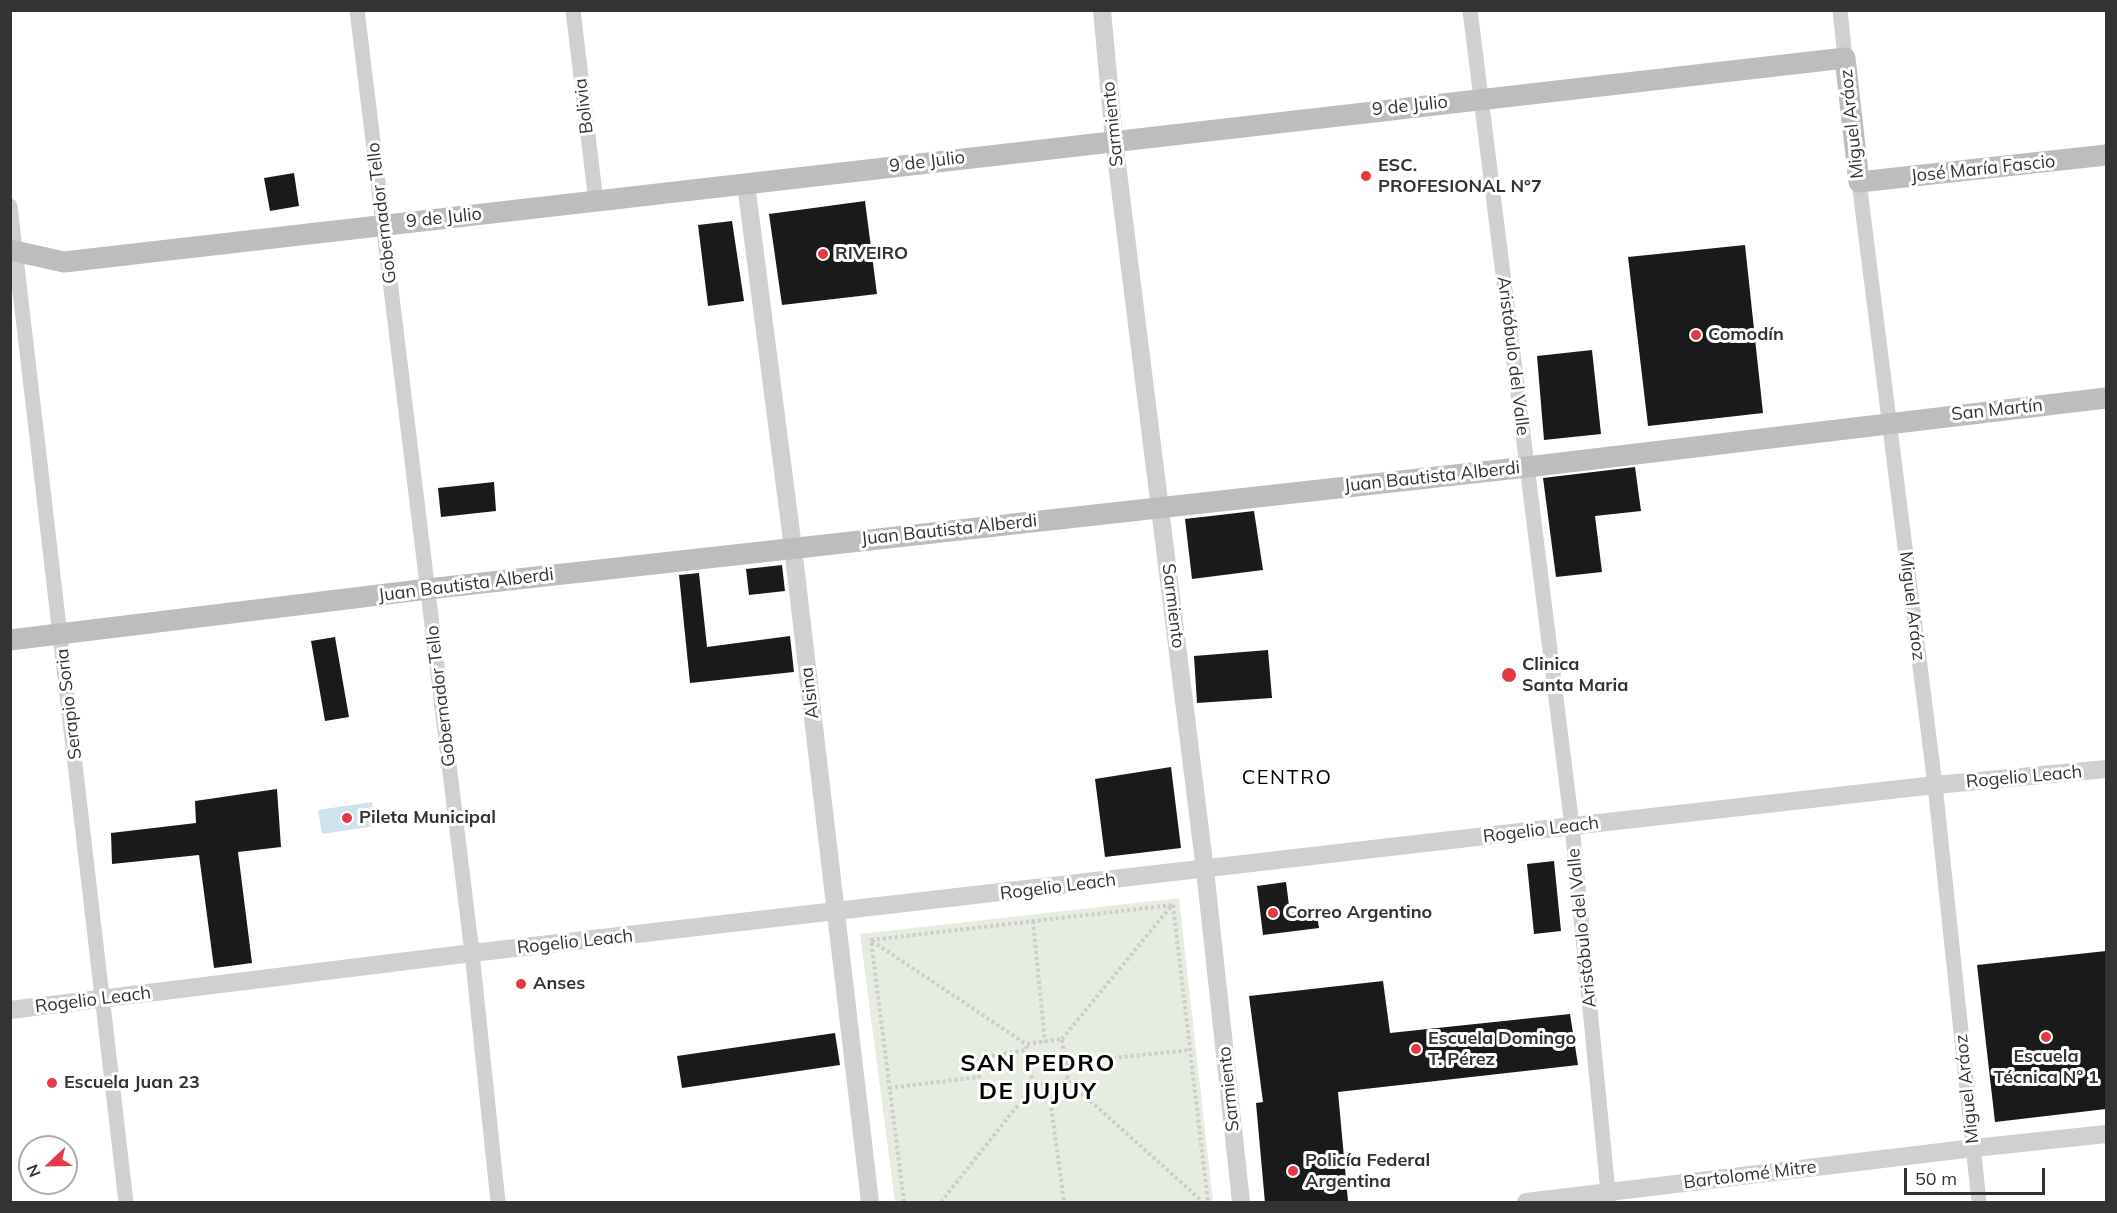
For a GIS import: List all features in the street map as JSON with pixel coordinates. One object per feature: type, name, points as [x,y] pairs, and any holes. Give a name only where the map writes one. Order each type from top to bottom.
[{"type":"main road","name":"9 de Julio","points":[[13,251],[64,262],[1845,58]]},
{"type":"main road","name":"Miguel Aráoz","points":[[1845,58],[1859,182]]},
{"type":"main road","name":"José María Fascio","points":[[1859,182],[2106,155]]},
{"type":"main road","name":"San Martín","points":[[1888,422],[2106,398]]},
{"type":"main road","name":"Juan Bautista Alberdi","points":[[10,640],[428,589],[1527,467],[1888,422]]},
{"type":"street","name":"Gobernador Tello","points":[[357,10],[472,953],[498,1203]]},
{"type":"street","name":"Bolivia","points":[[573,10],[596,202]]},
{"type":"street","name":"Sarmiento","points":[[1102,10],[1114,140],[1205,870],[1241,1203]]},
{"type":"street","name":"Aristóbulo del Valle","points":[[1470,10],[1572,826],[1609,1197]]},
{"type":"street","name":"Miguel Aráoz","points":[[1840,10],[1845,58]]},
{"type":"street","name":"Miguel Aráoz","points":[[1859,182],[1935,785],[1979,1203]]},
{"type":"street","name":"Alsina","points":[[746,184],[793,548],[870,1203]]},
{"type":"street","name":"Serapio Soria","points":[[10,206],[13,251],[61,635],[126,1203]]},
{"type":"street","name":"Rogelio Leach","points":[[10,1010],[472,953],[1572,826],[1935,785],[2106,770]]},
{"type":"street","name":"Bartolomé Mitre","points":[[1526,1203],[1609,1197],[1974,1148],[2106,1134]]},
{"type":"path","points":[[871,940],[1173,905]]},
{"type":"path","points":[[871,940],[1026,1044],[1045,1042],[1062,1039],[1173,905]]},
{"type":"path","points":[[1173,905],[1205,1203]]},
{"type":"path","points":[[1034,921],[1045,1042]]},
{"type":"path","points":[[871,940],[904,1203]]},
{"type":"path","points":[[1062,1039],[1068,1081],[1205,1203]]},
{"type":"path","points":[[1026,1044],[1033,1086]]},
{"type":"path","points":[[890,1088],[979,1077],[976,1058],[1027,1050]]},
{"type":"path","points":[[1065,1063],[1190,1050]]},
{"type":"path","points":[[941,1203],[1033,1086],[1068,1081]]},
{"type":"path","points":[[1048,1084],[1064,1203]]},
{"type":"shaded area","points":[[1179,898],[1213,1202],[895,1202],[860,934]]},
{"type":"water","name":"Pileta Municipal","points":[[372,802],[376,826],[322,834],[318,810]]},
{"type":"building","points":[[294,173],[299,206],[270,211],[264,178]]},
{"type":"building","name":"RIVEIRO","points":[[865,201],[877,294],[782,305],[769,214]]},
{"type":"building","points":[[732,221],[744,301],[708,306],[698,225]]},
{"type":"building","name":"Comodín","points":[[1745,245],[1763,413],[1648,426],[1628,257]]},
{"type":"building","points":[[1592,350],[1601,434],[1544,440],[1537,356]]},
{"type":"building","points":[[1635,467],[1641,511],[1595,516],[1602,572],[1556,577],[1543,478]]},
{"type":"building","points":[[494,482],[496,511],[441,517],[438,488]]},
{"type":"building","points":[[1254,511],[1263,570],[1192,579],[1185,519]]},
{"type":"building","points":[[782,565],[785,591],[749,595],[746,569]]},
{"type":"building","points":[[699,573],[707,647],[790,636],[794,672],[690,683],[679,575]]},
{"type":"building","points":[[335,637],[349,717],[325,721],[311,641]]},
{"type":"building","points":[[1268,650],[1272,698],[1197,703],[1194,656]]},
{"type":"building","points":[[1171,767],[1181,848],[1105,857],[1095,779]]},
{"type":"building","points":[[277,789],[281,847],[238,852],[252,963],[214,968],[199,855],[112,864],[111,833],[196,823],[195,801]]},
{"type":"building","points":[[1554,861],[1561,931],[1534,934],[1527,864]]},
{"type":"building","points":[[1286,882],[1290,913],[1316,910],[1319,928],[1263,935],[1257,886]]},
{"type":"building","name":"Escuela Técnica Nº 1","points":[[2106,951],[2106,1109],[1995,1122],[1977,965]]},
{"type":"building","name":"Escuela Domingo T. Pérez","points":[[1383,981],[1390,1033],[1570,1014],[1578,1065],[1338,1092],[1348,1201],[1265,1203],[1256,1103],[1263,1102],[1249,996]]},
{"type":"building","points":[[835,1033],[840,1065],[682,1088],[677,1056]]},
{"type":"place","name":"ESC. PROFESIONAL N°7","points":[[1366,176]]},
{"type":"place","name":"RIVEIRO","points":[[823,254]]},
{"type":"place","name":"Comodín","points":[[1696,335]]},
{"type":"place","name":"Clinica Santa Maria","points":[[1509,675]]},
{"type":"place","name":"Pileta Municipal","points":[[347,818]]},
{"type":"place","name":"Correo Argentino","points":[[1273,913]]},
{"type":"place","name":"Anses","points":[[521,984]]},
{"type":"place","name":"Escuela Técnica Nº 1","points":[[2046,1037]]},
{"type":"place","name":"Escuela Domingo T. Pérez","points":[[1416,1049]]},
{"type":"place","name":"Escuela Juan 23","points":[[52,1083]]},
{"type":"place","name":"Policía Federal Argentina","points":[[1293,1171]]},
{"type":"district","name":"CENTRO","points":[[1287,778]]},
{"type":"district","name":"SAN PEDRO DE JUJUY","points":[[1038,1078]]}]
